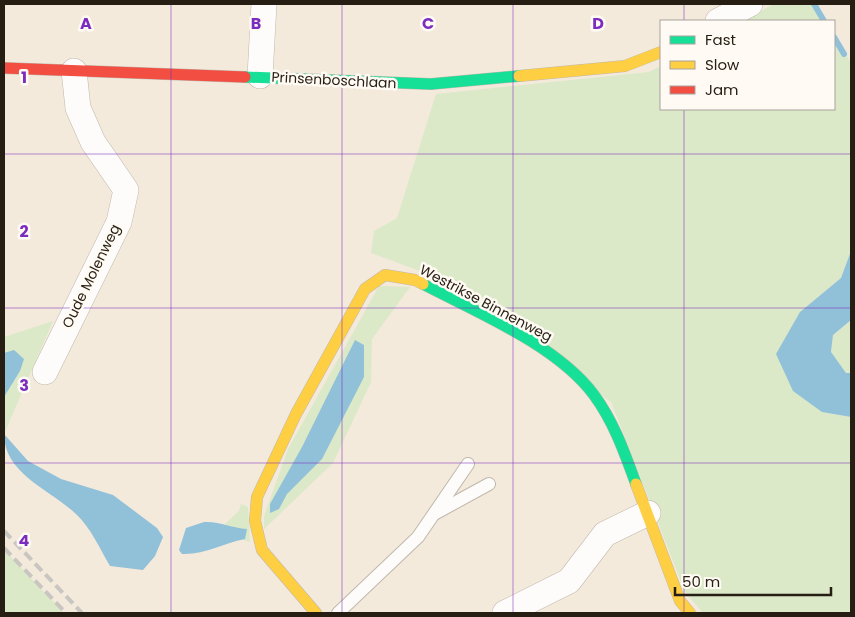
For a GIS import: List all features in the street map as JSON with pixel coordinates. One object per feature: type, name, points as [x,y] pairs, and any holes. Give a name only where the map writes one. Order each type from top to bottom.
[{"type":"street","points":[[260,76],[264,4]]},
{"type":"street","points":[[720,20],[750,4]]},
{"type":"street","name":"Prinsenboschlaan","points":[[4,68],[260,76],[431,84],[625,66],[660,52]]},
{"type":"street","name":"Oude Molenweg","points":[[45,372],[119,222],[126,190],[93,142],[78,108],[74,71]]},
{"type":"street","name":"Westrikse Binnenweg","points":[[316,613],[262,550],[255,520],[258,497],[296,414],[365,289],[385,275],[415,280],[542,348],[571,371],[594,395],[620,438],[680,601],[690,613]]},
{"type":"street","points":[[505,613],[569,580],[605,534],[648,513]]},
{"type":"lane","points":[[338,613],[418,537],[468,464]]},
{"type":"lane","points":[[434,514],[489,484]]},
{"type":"green space","points":[[774,4],[815,4],[824,20],[744,20]]},
{"type":"green space","points":[[835,37],[851,63],[851,251],[841,278],[800,312],[822,412],[851,417],[850,613],[703,613],[685,592],[611,402],[417,270],[371,253],[374,231],[397,218],[436,94],[649,72],[660,66],[660,110],[835,110]]},
{"type":"green space","points":[[379,286],[410,287],[372,339],[371,382],[333,463],[264,529],[264,516],[288,449]]},
{"type":"green space","points":[[851,320],[851,373],[846,373],[831,353],[833,335]]},
{"type":"green space","points":[[53,321],[4,434],[4,337]]},
{"type":"green space","points":[[241,504],[248,507],[250,542],[243,540],[225,524],[239,511]]},
{"type":"green space","points":[[4,550],[64,613],[4,613]]},
{"type":"water","points":[[851,251],[851,320],[833,335],[831,352],[846,373],[851,373],[851,417],[822,412],[793,391],[776,354],[800,312],[841,278]]},
{"type":"water","points":[[355,340],[364,345],[364,377],[322,459],[287,494],[279,509],[270,513],[270,504],[302,447]]},
{"type":"water","points":[[14,350],[24,359],[20,371],[4,397],[4,353]]},
{"type":"water","points":[[4,434],[28,461],[61,479],[113,495],[157,528],[163,537],[155,556],[143,570],[110,566],[91,532],[76,514],[20,471],[6,448]]},
{"type":"water","points":[[204,522],[247,529],[245,539],[198,553],[182,554],[179,550],[186,528]]},
{"type":"waterway","points":[[814,4],[823,20]]},
{"type":"waterway","points":[[835,39],[844,54]]},
{"type":"railway","points":[[4,531],[82,613]]},
{"type":"railway","points":[[4,548],[66,613]]},
{"type":"traffic: fast","points":[[245,77],[431,84],[519,76]]},
{"type":"traffic: fast","points":[[423,284],[515,332],[538,346],[578,377],[594,395],[607,416],[628,461],[636,484]]},
{"type":"traffic: slow","points":[[519,76],[625,66],[660,52]]},
{"type":"traffic: slow","points":[[316,613],[262,550],[255,521],[257,497],[296,414],[365,289],[385,275],[415,280],[423,284]]},
{"type":"traffic: slow","points":[[636,484],[680,601],[690,613]]},
{"type":"traffic: jam","points":[[4,68],[245,77]]}]
